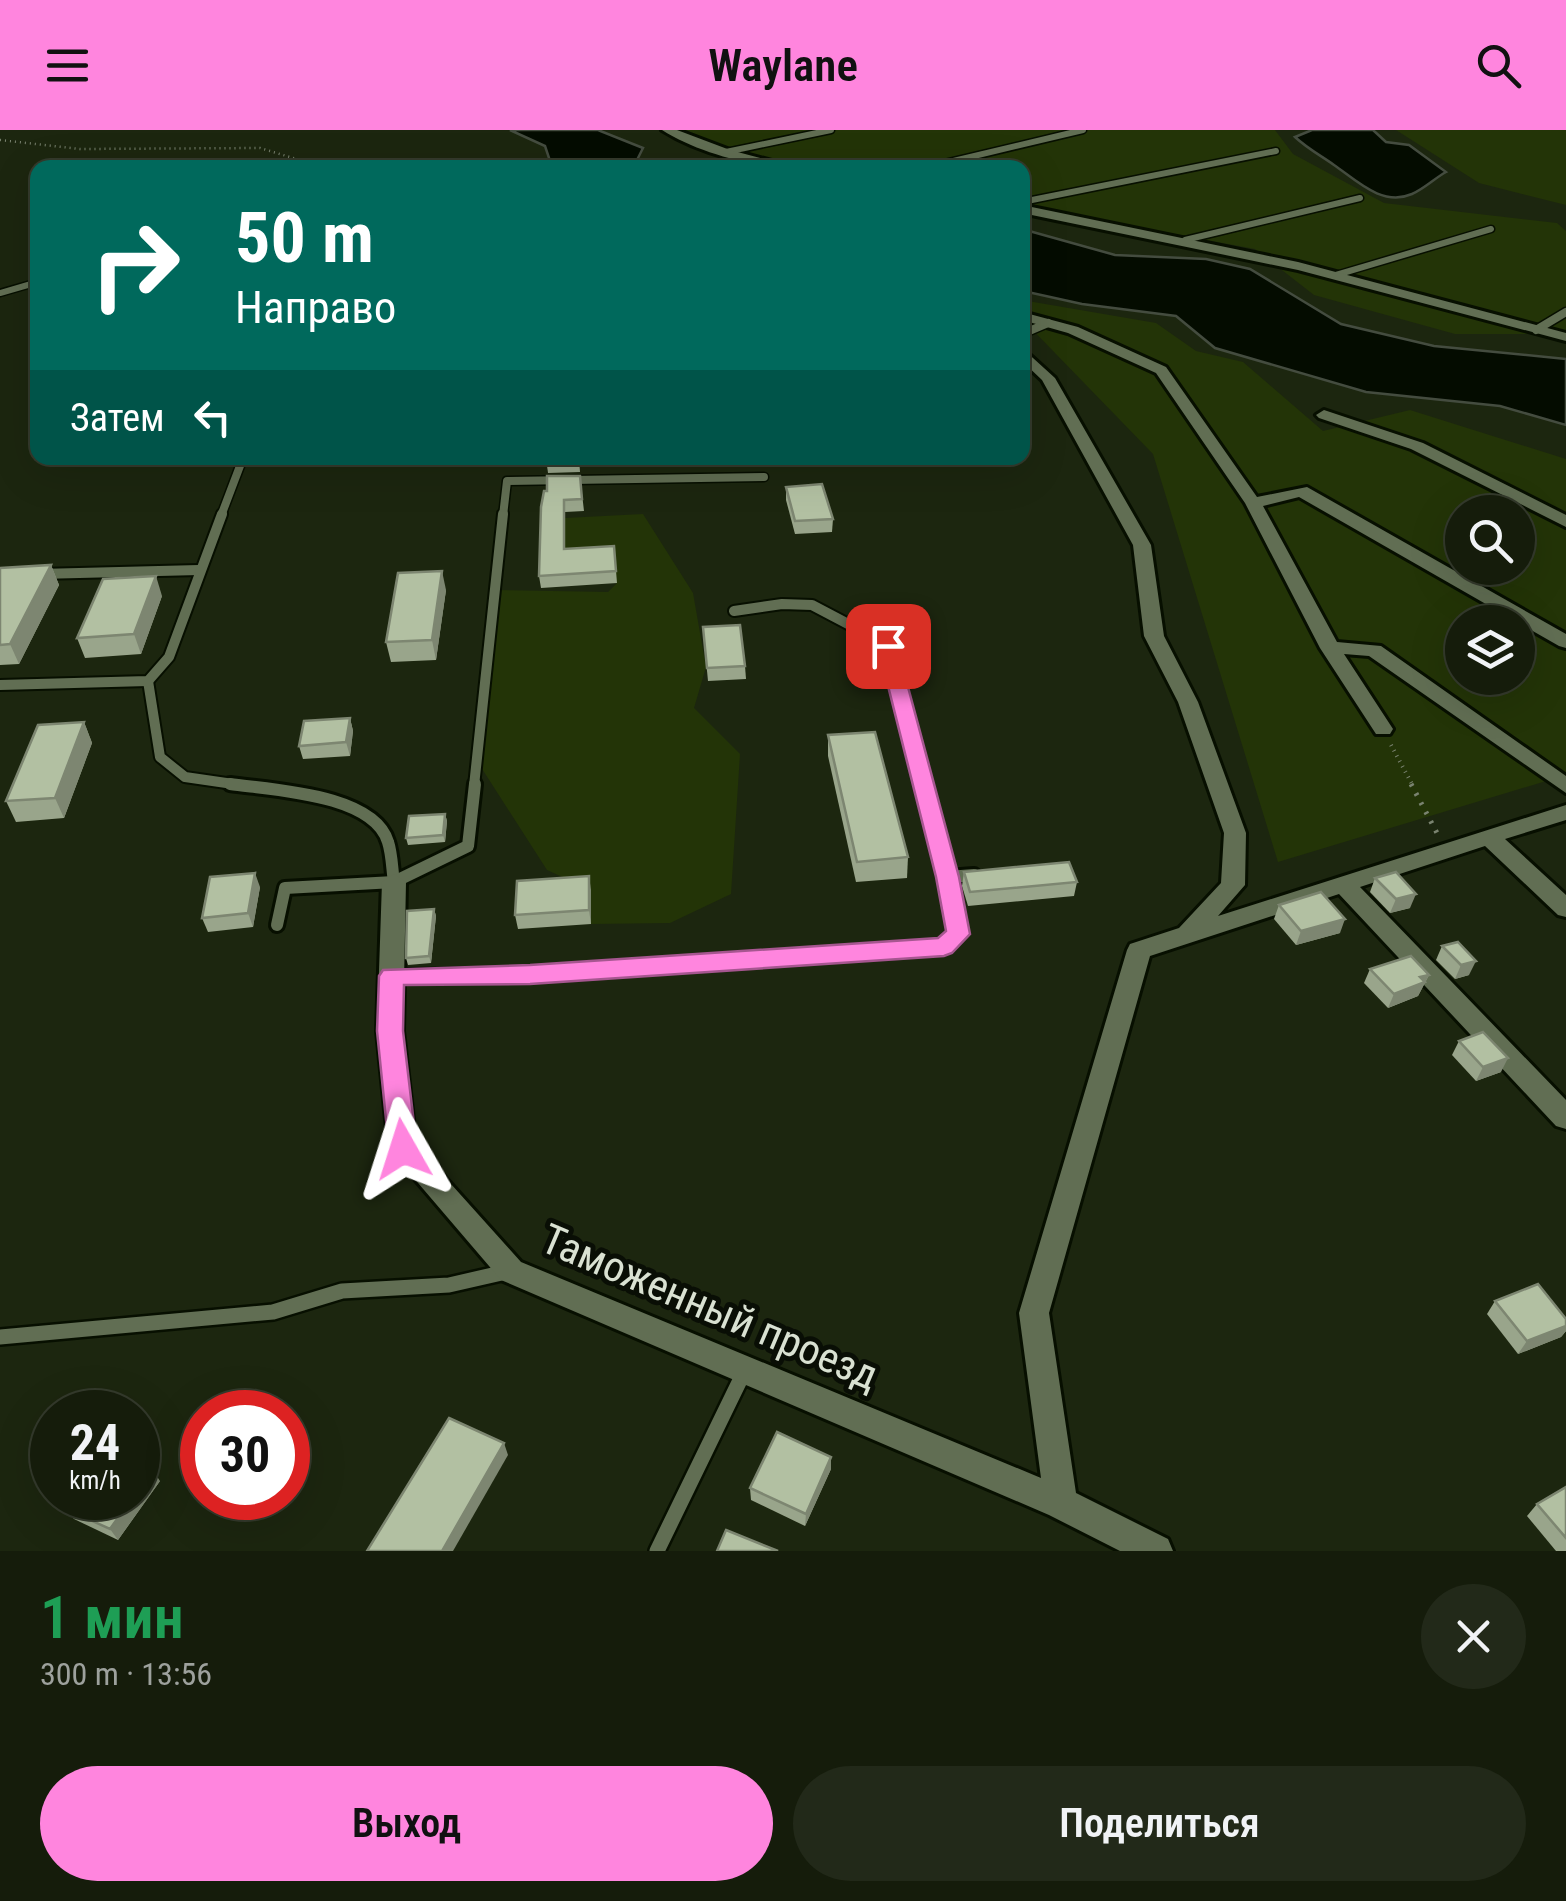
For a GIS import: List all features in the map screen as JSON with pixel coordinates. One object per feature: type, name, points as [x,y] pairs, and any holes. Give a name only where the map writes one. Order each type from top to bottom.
[{"type":"street","points":[[667,130],[760,160]]},
{"type":"street","points":[[1030,208],[1155,239],[1185,240],[1336,276],[1566,337]]},
{"type":"street","points":[[1030,318],[1073,330],[1161,370],[1253,503],[1330,648],[1383,729]]},
{"type":"street","points":[[1030,360],[1048,378],[1142,545],[1154,636],[1188,702],[1235,833],[1234,884],[1187,934]]},
{"type":"street","points":[[1324,415],[1416,446],[1566,522]]},
{"type":"street","points":[[1253,503],[1301,491],[1566,642]]},
{"type":"street","points":[[1330,648],[1374,650],[1566,786]]},
{"type":"street","points":[[1061,1503],[1034,1314],[1139,950],[1566,812]]},
{"type":"street","points":[[1489,836],[1566,909]]},
{"type":"street","name":"Таможенный проезд","points":[[394,882],[390,1031],[403,1149],[511,1270],[1061,1503],[1156,1551]]},
{"type":"street","points":[[1343,884],[1566,1118]]},
{"type":"lane","points":[[726,152],[832,130]]},
{"type":"lane","points":[[957,160],[1083,130]]},
{"type":"lane","points":[[1030,204],[1276,151]]},
{"type":"lane","points":[[1185,240],[1360,198]]},
{"type":"lane","points":[[1336,276],[1490,229]]},
{"type":"lane","points":[[0,294],[30,285]]},
{"type":"lane","points":[[1536,330],[1566,312]]},
{"type":"lane","points":[[1030,331],[1048,324]]},
{"type":"lane","points":[[0,684],[148,681],[169,657],[240,465]]},
{"type":"lane","points":[[276,925],[285,888],[394,882],[468,846],[506,481],[764,477]]},
{"type":"lane","points":[[18,575],[199,570]]},
{"type":"lane","points":[[392,976],[530,975],[944,946],[958,934],[948,877],[888,646],[812,605],[782,604],[734,612]]},
{"type":"lane","points":[[148,681],[160,757],[186,777],[320,797],[368,814],[388,839],[394,882]]},
{"type":"lane","points":[[948,877],[983,874]]},
{"type":"lane","points":[[0,1337],[273,1312],[342,1291],[448,1286],[511,1270]]},
{"type":"lane","points":[[658,1551],[745,1370]]},
{"type":"path","points":[[0,140],[80,148],[260,148],[300,160]]},
{"type":"path","points":[[1383,729],[1446,850]]},
{"type":"green space","points":[[680,130],[1275,130],[1293,154],[1384,203],[1557,223],[1566,231],[1566,334],[1455,334],[1314,295],[1255,249],[1030,207],[1030,160],[771,160]]},
{"type":"green space","points":[[1396,130],[1566,130],[1566,205],[1479,183]]},
{"type":"green space","points":[[1030,301],[1156,323],[1196,351],[1243,362],[1323,431],[1410,410],[1566,459],[1566,775],[1278,862],[1153,454],[1030,327]]},
{"type":"green space","points":[[643,514],[693,593],[706,667],[694,708],[740,754],[731,894],[670,923],[591,924],[591,890],[547,870],[477,761],[495,590],[608,592],[617,583],[565,558],[565,518]]},
{"type":"shaded area","points":[[510,130],[598,130],[643,148],[637,160],[550,160],[545,146]]},
{"type":"shaded area","points":[[1312,130],[1373,130],[1386,142],[1409,145],[1446,172],[1412,194],[1380,194],[1295,137]]},
{"type":"shaded area","points":[[1030,231],[1115,255],[1206,259],[1250,269],[1341,324],[1434,346],[1566,359],[1566,425],[1500,406],[1366,392],[1215,348],[1176,316],[1082,304],[1030,293]]},
{"type":"building","points":[[547,476],[580,476],[582,499],[564,500],[564,549],[614,546],[616,571],[539,576],[541,507]]},
{"type":"building","points":[[822,484],[833,519],[795,521],[786,487]]},
{"type":"building","points":[[51,565],[10,644],[0,645],[0,568]]},
{"type":"building","points":[[442,571],[432,640],[386,642],[398,573]]},
{"type":"building","points":[[156,576],[134,634],[77,638],[103,579]]},
{"type":"building","points":[[740,625],[745,666],[707,668],[703,627]]},
{"type":"building","points":[[350,718],[346,742],[299,746],[304,721]]},
{"type":"building","points":[[84,722],[55,798],[6,801],[38,725]]},
{"type":"building","points":[[875,732],[908,857],[857,862],[828,735]]},
{"type":"building","points":[[445,814],[443,835],[406,838],[409,816]]},
{"type":"building","points":[[1069,862],[1077,882],[970,892],[964,872]]},
{"type":"building","points":[[1396,872],[1416,894],[1396,899],[1375,878]]},
{"type":"building","points":[[255,873],[248,913],[202,918],[210,877]]},
{"type":"building","points":[[589,876],[589,910],[515,915],[517,881]]},
{"type":"building","points":[[1321,892],[1345,919],[1301,931],[1279,905]]},
{"type":"building","points":[[434,909],[429,956],[406,958],[407,911]]},
{"type":"building","points":[[1458,942],[1476,961],[1461,965],[1442,946]]},
{"type":"building","points":[[1411,956],[1429,975],[1420,977],[1425,982],[1394,994],[1370,969]]},
{"type":"building","points":[[1483,1032],[1508,1058],[1483,1067],[1459,1041]]},
{"type":"building","points":[[1538,1284],[1566,1319],[1566,1326],[1527,1341],[1495,1301]]},
{"type":"building","points":[[449,1418],[504,1443],[442,1551],[367,1551]]},
{"type":"building","points":[[777,1432],[831,1457],[806,1514],[750,1488]]},
{"type":"building","points":[[1566,1487],[1566,1538],[1537,1504]]},
{"type":"building","points":[[90,1520],[116,1520],[110,1529]]},
{"type":"building","points":[[726,1530],[778,1551],[717,1551]]},
{"type":"route","points":[[403,1149],[390,1031],[392,976],[530,975],[944,946],[958,934],[948,877],[888,646]]}]
